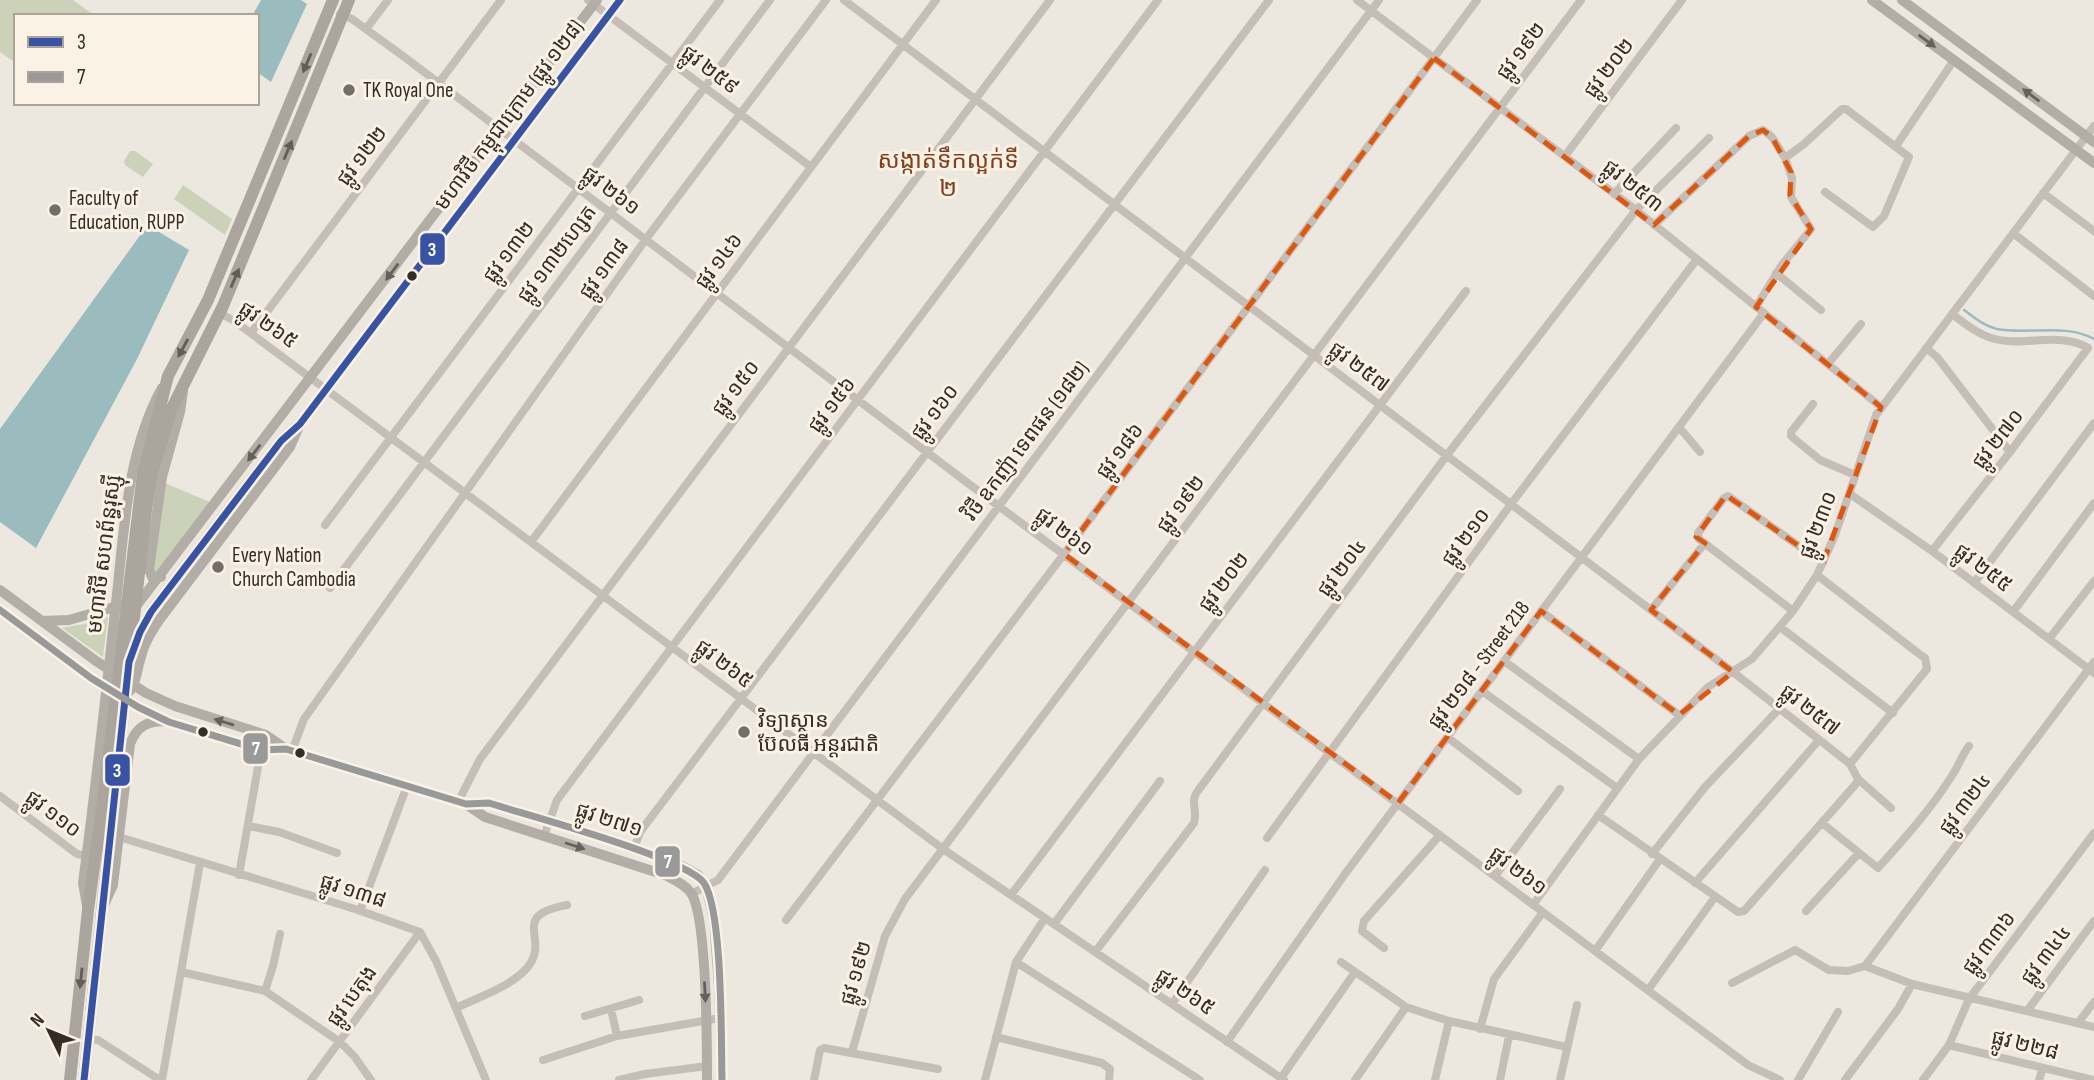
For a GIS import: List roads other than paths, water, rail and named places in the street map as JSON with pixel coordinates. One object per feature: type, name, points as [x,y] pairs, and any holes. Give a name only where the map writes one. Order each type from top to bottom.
[{"type":"highway","name":"មហាវិថី សហព័ន្ធរុស្ស៊ី","points":[[147,473],[172,408],[219,313],[349,0]]},
{"type":"highway","name":"មហាវិថី សហព័ន្ធរុស្ស៊ី","points":[[147,473],[168,376],[208,300],[331,5]]},
{"type":"highway","points":[[129,662],[151,612],[281,441],[300,424]]},
{"type":"highway","points":[[110,788],[129,662],[147,473]]},
{"type":"highway","points":[[85,1080],[102,911],[110,788],[147,473]]},
{"type":"highway","name":"មហាវិថី សហព័ន្ធរុស្ស៊ី","points":[[70,1080],[88,910],[110,788]]},
{"type":"main road","name":"មហាវិថី កម្ពុជាក្រោម (ផ្លូវ ១២៨)","points":[[134,686],[141,654],[149,636],[290,447],[300,424],[620,0]]},
{"type":"main road","points":[[1872,0],[2094,163]]},
{"type":"main road","points":[[1902,0],[2090,139]]},
{"type":"main road","name":"មហាវិថី កម្ពុជាក្រោម (ផ្លូវ ១២៨)","points":[[111,648],[122,627],[146,594],[500,129],[593,1]]},
{"type":"main road","name":"មហាវិថី សហព័ន្ធរុស្ស៊ី","points":[[88,910],[83,883],[127,506],[140,442],[152,406],[168,376]]},
{"type":"main road","name":"មហាវិថី សហព័ន្ធរុស្ស៊ី","points":[[149,569],[162,477],[180,412],[184,383]]},
{"type":"main road","points":[[121,560],[124,567],[136,574],[149,569],[152,577],[161,577]]},
{"type":"main road","name":"ផ្លូវ ២៧១","points":[[0,590],[134,686],[175,706],[267,735],[289,750]]},
{"type":"main road","points":[[40,621],[69,620],[116,607],[146,594]]},
{"type":"main road","name":"ផ្លូវ ២៧១","points":[[0,610],[106,688],[169,722],[261,750],[289,750],[462,803],[485,817],[665,875],[682,884],[691,894]]},
{"type":"main road","points":[[118,695],[127,693],[134,686]]},
{"type":"main road","points":[[102,911],[113,885],[130,744],[134,733],[142,726],[152,721],[169,722]]},
{"type":"main road","name":"ផ្លូវ ២៧១","points":[[462,803],[489,803],[634,848],[690,870],[706,886]]},
{"type":"main road","points":[[706,886],[714,920],[722,1080]]},
{"type":"main road","points":[[691,894],[698,909],[706,1020],[707,1080]]},
{"type":"street","points":[[366,29],[388,0]]},
{"type":"street","name":"ផ្លូវ ១២២","points":[[251,333],[501,0]]},
{"type":"street","name":"ផ្លូវ ១៣២","points":[[325,525],[720,0]]},
{"type":"street","name":"ផ្លូវ ១៣២ហ្សេត","points":[[330,587],[770,0]]},
{"type":"street","name":"ផ្លូវ ១៣៨","points":[[289,750],[303,719],[464,493],[646,239],[826,0]]},
{"type":"street","name":"ផ្លូវ ២៥៧","points":[[844,0],[1582,557],[1850,764]]},
{"type":"street","name":"ផ្លូវ ១៤៦","points":[[531,542],[936,0]]},
{"type":"street","name":"ផ្លូវ ១៥០","points":[[462,803],[481,759],[1049,0]]},
{"type":"street","name":"ផ្លូវ ១៥៦","points":[[544,836],[556,800],[1158,0]]},
{"type":"street","name":"ផ្លូវ ១៦០","points":[[634,848],[640,832],[1269,0]]},
{"type":"street","name":"ផ្លូវ ២៥៣","points":[[1357,0],[1636,210],[1881,407]]},
{"type":"street","name":"វិថី ឧកញ៉ា ទេពផន (១៨២)","points":[[691,894],[718,880],[1380,0]]},
{"type":"street","name":"ផ្លូវ ១៨៦","points":[[786,920],[1250,307],[1477,0]]},
{"type":"street","name":"ផ្លូវ ១៩២","points":[[852,1052],[888,927],[905,899],[1581,0]]},
{"type":"street","name":"ផ្លូវ ២០២","points":[[1565,156],[1682,0]]},
{"type":"street","name":"ផ្លូវ ២៥៩","points":[[593,1],[811,167]]},
{"type":"street","name":"ផ្លូវ ២៦១","points":[[331,5],[439,83],[927,452],[1748,1065],[1780,1080]]},
{"type":"street","points":[[1896,146],[1954,60]]},
{"type":"street","points":[[1785,158],[1842,109],[1846,109],[1909,157],[1884,216],[1873,227],[1825,192]]},
{"type":"street","name":"ផ្លូវ ២៣០","points":[[1533,905],[1639,759],[1708,687],[1752,659],[1793,611],[1823,563],[1850,494],[1876,415],[2076,149],[2090,139],[2094,126]]},
{"type":"street","points":[[1614,194],[1676,128]]},
{"type":"street","points":[[1654,225],[1749,136],[1763,130],[1772,137],[1785,158],[1792,178],[1791,197],[1811,229],[1776,273],[1756,307]]},
{"type":"street","name":"ផ្លូវ ២០៤","points":[[1095,952],[1194,823],[1197,815],[1194,796],[1447,455],[1636,210],[1709,138]]},
{"type":"street","points":[[2043,193],[2094,231]]},
{"type":"street","points":[[2013,233],[2094,296]]},
{"type":"street","name":"ផ្លូវ ២១០","points":[[1267,838],[1511,504],[1697,259]]},
{"type":"street","points":[[1776,273],[1821,310]]},
{"type":"street","name":"ផ្លូវ ២០២","points":[[1010,895],[1466,290]]},
{"type":"street","name":"ផ្លូវ ២៦៥","points":[[219,313],[251,333],[943,849],[1282,1079]]},
{"type":"street","name":"ផ្លូវ ២១៨ - Street 218","points":[[1227,1042],[1345,874],[1765,313]]},
{"type":"street","name":"ផ្លូវ ២៧០","points":[[1932,551],[2088,348],[2060,341],[1997,340],[1971,328],[1952,314]]},
{"type":"street","points":[[1828,364],[1861,324]]},
{"type":"street","points":[[1926,348],[1937,357],[2010,452]]},
{"type":"street","points":[[1812,404],[1791,432],[1791,436],[1820,460],[1855,475]]},
{"type":"street","points":[[1974,583],[2094,423]]},
{"type":"street","points":[[1679,427],[1700,452]]},
{"type":"street","name":"ផ្លូវ ២៥៥","points":[[1850,494],[2092,668]]},
{"type":"street","points":[[1793,611],[1705,544],[1697,537],[1698,533],[1728,496],[1823,563]]},
{"type":"street","points":[[2013,612],[2094,503]]},
{"type":"street","points":[[1651,610],[1705,544]]},
{"type":"street","points":[[1817,575],[1924,658],[1927,669],[1850,764],[1858,779],[1891,808]]},
{"type":"street","points":[[2049,639],[2094,581]]},
{"type":"street","points":[[1541,611],[1679,715]]},
{"type":"street","points":[[1780,627],[1893,713]]},
{"type":"street","points":[[1504,661],[1639,759]]},
{"type":"street","name":"ផ្លូវ ៣២៤","points":[[1865,966],[2092,668]]},
{"type":"street","points":[[1482,691],[1617,788]]},
{"type":"street","points":[[1595,951],[1656,856],[1705,787],[1780,708]]},
{"type":"street","points":[[1447,737],[1518,791]]},
{"type":"street","points":[[1695,883],[1819,740]]},
{"type":"street","points":[[1822,823],[1878,868],[1953,774],[1969,746]]},
{"type":"street","points":[[239,875],[261,750]]},
{"type":"street","points":[[1598,815],[1735,912],[1744,911],[1858,779]]},
{"type":"street","points":[[1054,924],[1160,781]]},
{"type":"street","points":[[360,911],[407,786]]},
{"type":"street","points":[[1494,876],[1560,789]]},
{"type":"street","name":"ផ្លូវ ១១០","points":[[0,796],[77,855],[86,856]]},
{"type":"street","points":[[248,826],[279,832],[337,853]]},
{"type":"street","name":"ផ្លូវ ៣៣៦","points":[[1923,1080],[1949,1045],[1969,999],[2094,833]]},
{"type":"street","points":[[1384,948],[1362,931],[1364,920],[1440,835]]},
{"type":"street","name":"ផ្លូវ ១៣៨","points":[[119,837],[420,932]]},
{"type":"street","points":[[1806,911],[1859,853]]},
{"type":"street","points":[[89,1039],[98,1040],[161,1080],[200,863]]},
{"type":"street","points":[[1171,1004],[1265,870]]},
{"type":"street","points":[[1648,990],[1715,897]]},
{"type":"street","points":[[456,1008],[521,974],[535,953],[533,926],[537,916],[547,909],[567,905]]},
{"type":"street","points":[[1480,1029],[1494,979],[1543,912]]},
{"type":"street","points":[[998,1080],[985,1079],[1016,962],[1045,918]]},
{"type":"street","name":"ផ្លូវ ៣៤៤","points":[[2027,1011],[2094,921]]},
{"type":"street","points":[[420,932],[426,940],[486,1080]]},
{"type":"street","name":"ផ្លូវ បេតុង","points":[[311,1080],[420,932]]},
{"type":"street","points":[[265,991],[280,934]]},
{"type":"street","points":[[1732,983],[1791,950],[1798,951],[1829,970],[1848,971],[1865,966],[1912,984],[2094,1027]]},
{"type":"street","points":[[1016,962],[1200,1080]]},
{"type":"street","points":[[1341,962],[1406,1007],[1480,1029],[1567,1047]]},
{"type":"street","points":[[180,972],[265,991],[340,1042],[372,1080]]},
{"type":"street","points":[[1282,1079],[1355,972]]},
{"type":"street","points":[[1845,1080],[1898,1009],[1912,984]]},
{"type":"street","points":[[585,1016],[639,1000]]},
{"type":"street","points":[[2078,1023],[2094,1002]]},
{"type":"street","points":[[1560,1080],[1577,1004]]},
{"type":"street","points":[[1354,1080],[1406,1007]]},
{"type":"street","points":[[611,1009],[617,1036]]},
{"type":"street","points":[[1798,1080],[1839,1012]]},
{"type":"street","points":[[543,1060],[617,1036],[720,1018]]},
{"type":"street","points":[[1435,1080],[1449,1021]]},
{"type":"street","points":[[1500,1080],[1509,1036]]},
{"type":"street","points":[[996,1037],[1102,1063],[1110,1069],[1109,1080]]},
{"type":"street","name":"ផ្លូវ ២២៨","points":[[1949,1045],[2093,1080]]},
{"type":"street","points":[[814,1080],[820,1050],[824,1048],[938,1069]]},
{"type":"street","points":[[619,1080],[707,1066]]},
{"type":"street","points":[[2039,1080],[2043,1068]]},
{"type":"water","points":[[261,0],[301,0],[307,4],[271,82],[259,73],[259,14],[253,14]]},
{"type":"water","points":[[144,230],[159,232],[189,250],[137,359],[36,548],[0,522],[0,429]]},
{"type":"waterway","points":[[1964,310],[1984,324],[1997,329],[2059,330],[2083,334],[2094,339]]},
{"type":"place","name":"TK Royal One","points":[[349,90]]},
{"type":"place","name":"Faculty of Education, RUPP","points":[[55,210]]},
{"type":"place","name":"Every Nation Church Cambodia","points":[[218,567]]},
{"type":"place","name":"វិទ្យាស្ថាន ប៊ែលធី អន្ដរជាតិ","points":[[744,732]]},
{"type":"district","name":"សង្កាត់ទឹកល្អក់ទី ២","points":[[948,174]]}]
